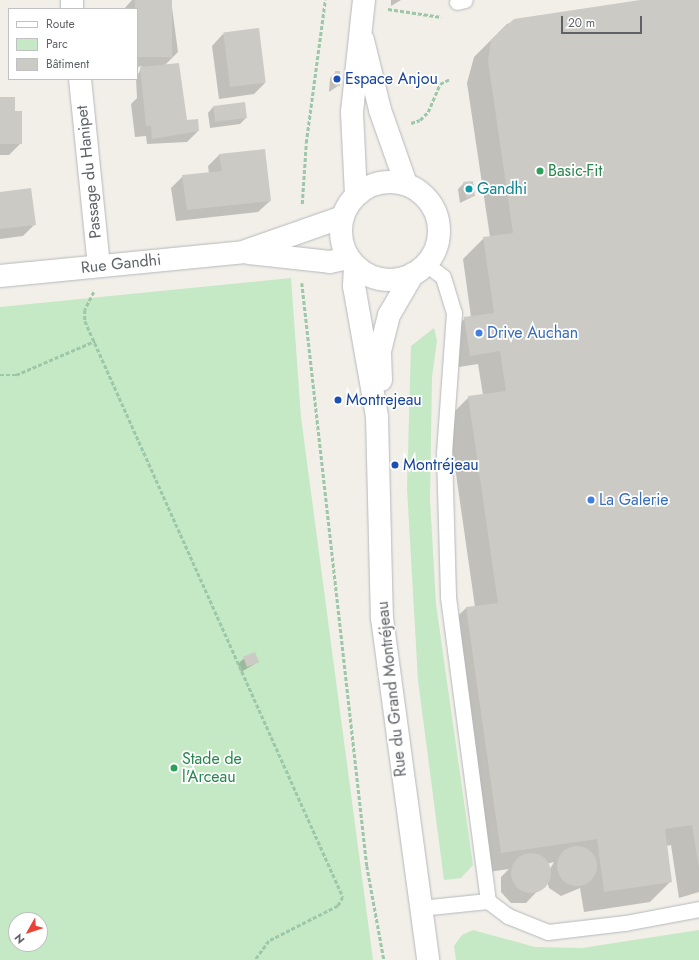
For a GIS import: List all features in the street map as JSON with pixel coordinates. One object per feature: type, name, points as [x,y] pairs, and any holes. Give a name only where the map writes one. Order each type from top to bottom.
[{"type":"street","points":[[356,195],[352,112],[360,26],[364,0]]},
{"type":"street","points":[[360,26],[380,110],[406,184]]},
{"type":"street","name":"Passage du Hanipet","points":[[80,80],[99,266]]},
{"type":"street","name":"Rue du Grand Montréjeau","points":[[377,417],[354,286],[352,262],[342,242],[343,217],[356,195],[380,183],[406,184],[422,193],[436,215],[438,240],[420,269],[392,308],[384,333],[377,417],[382,618],[428,960]]},
{"type":"street","name":"Rue Gandhi","points":[[243,252],[343,217]]},
{"type":"street","name":"Rue Gandhi","points":[[0,276],[243,252],[330,262],[352,262]]},
{"type":"street","points":[[352,262],[378,278],[396,279],[420,269]]},
{"type":"lane","points":[[420,269],[443,277],[454,313],[444,452],[448,597],[488,901]]},
{"type":"lane","points":[[420,908],[488,901],[508,916],[548,932],[625,923],[699,909]]},
{"type":"path","points":[[302,204],[306,143],[325,0]]},
{"type":"path","points":[[384,8],[441,17]]},
{"type":"path","points":[[406,124],[420,120],[428,112],[440,84],[450,79]]},
{"type":"path","points":[[302,283],[367,866],[384,960]]},
{"type":"path","points":[[94,292],[84,316],[343,897],[338,906],[269,940],[255,960]]},
{"type":"path","points":[[0,375],[16,376],[95,341]]},
{"type":"green space","name":"Stade de l'Arceau","points":[[291,278],[301,417],[373,960],[0,960],[0,307]]},
{"type":"green space","points":[[434,328],[437,341],[432,377],[430,500],[436,604],[473,865],[461,878],[444,880],[418,680],[407,488],[411,346]]},
{"type":"green space","points":[[473,930],[535,947],[582,948],[699,930],[699,960],[456,960],[454,946],[462,935]]},
{"type":"building","points":[[135,0],[172,0],[172,57],[138,57],[138,8],[135,8]]},
{"type":"building","name":"La Galerie","points":[[640,0],[699,0],[699,868],[692,825],[665,829],[672,882],[604,892],[597,839],[501,853],[466,607],[498,603],[468,396],[506,391],[500,351],[470,356],[464,317],[494,313],[483,237],[513,233],[488,61],[491,40],[514,19]]},
{"type":"building","points":[[259,28],[266,83],[230,87],[223,32]]},
{"type":"building","points":[[179,63],[187,120],[198,119],[199,131],[152,139],[151,126],[146,126],[140,67]]},
{"type":"building","points":[[335,71],[340,71],[340,86],[335,86]]},
{"type":"building","points":[[0,97],[15,97],[15,111],[22,111],[22,144],[0,144]]},
{"type":"building","points":[[245,102],[247,118],[215,122],[213,106]]},
{"type":"building","points":[[265,149],[271,201],[187,210],[182,175],[222,171],[219,154]]},
{"type":"building","name":"Gandhi","points":[[473,181],[475,196],[466,198],[463,182]]},
{"type":"building","points":[[31,188],[36,225],[0,229],[0,192]]},
{"type":"building","points":[[255,652],[259,662],[247,667],[243,657]]},
{"type":"building","points":[[577,846],[588,849],[594,855],[597,866],[594,877],[588,883],[577,886],[566,883],[560,877],[557,866],[560,855],[566,849]]},
{"type":"building","points":[[535,853],[542,856],[548,862],[551,873],[550,881],[542,890],[535,893],[527,893],[520,890],[512,881],[511,869],[514,862],[523,854]]},
{"type":"place","name":"Espace Anjou","points":[[337,79]]},
{"type":"place","name":"Basic-Fit","points":[[540,171]]},
{"type":"place","name":"Gandhi","points":[[469,189]]},
{"type":"place","name":"Drive Auchan","points":[[479,333]]},
{"type":"place","name":"Montrejeau","points":[[338,400]]},
{"type":"place","name":"Montréjeau","points":[[395,465]]},
{"type":"place","name":"La Galerie","points":[[591,500]]},
{"type":"place","name":"Stade de l'Arceau","points":[[174,768]]}]
